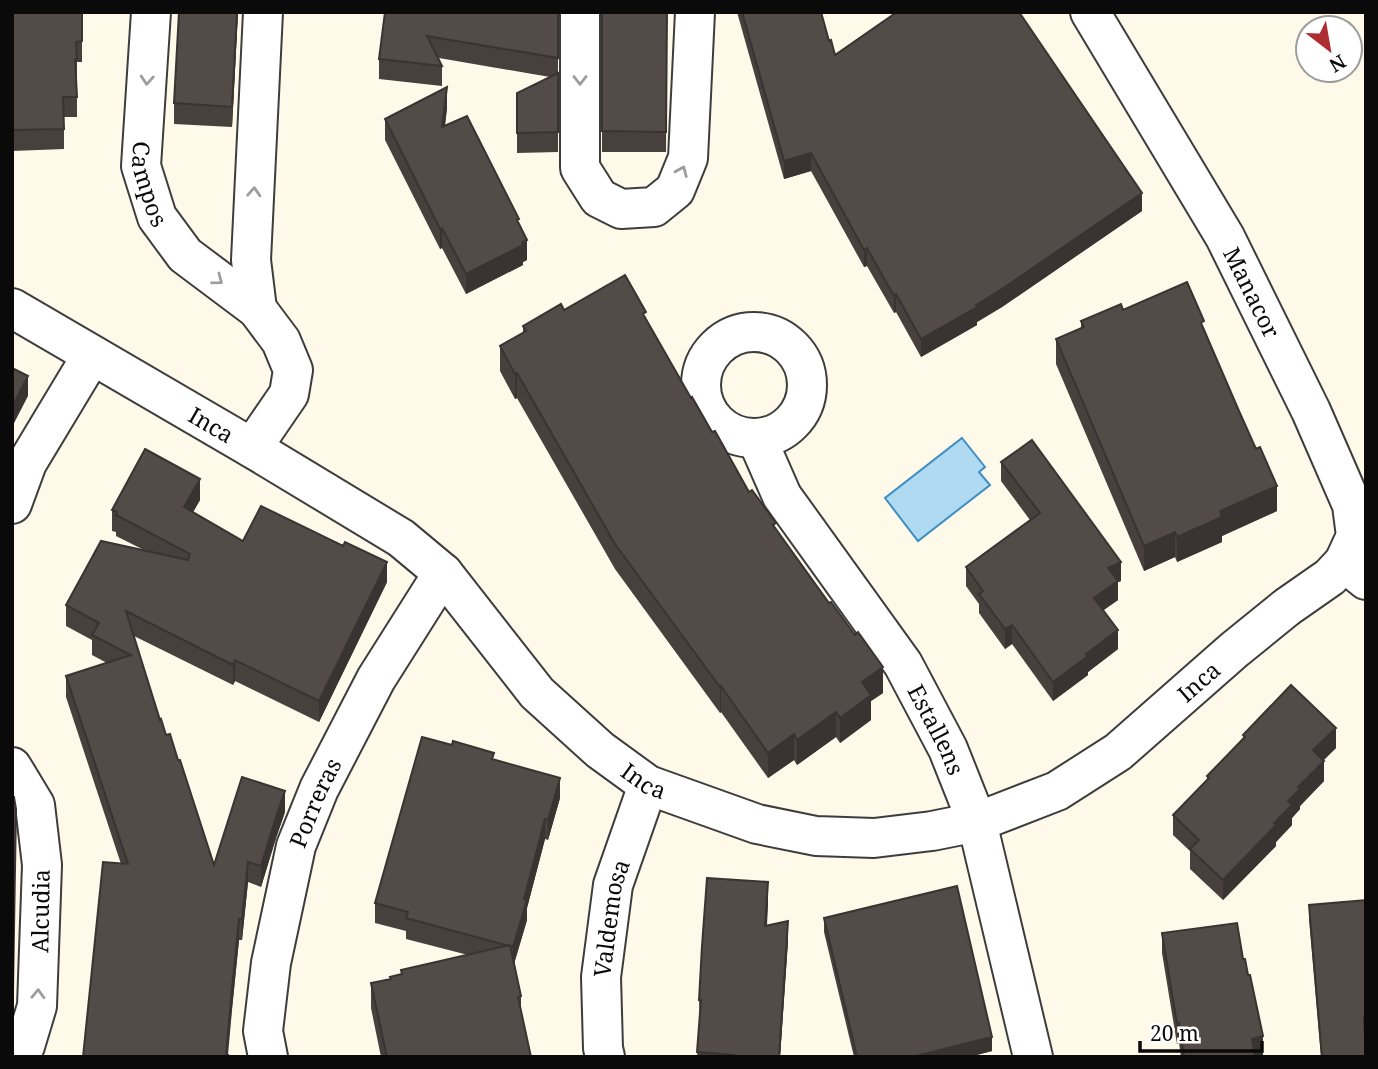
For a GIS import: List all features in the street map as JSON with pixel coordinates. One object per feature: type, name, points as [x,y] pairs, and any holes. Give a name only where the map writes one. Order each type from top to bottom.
[{"type":"street","name":"Campos","points":[[151,12],[141,166],[157,217],[185,255],[257,309],[281,341],[293,370],[289,394],[253,448]]},
{"type":"street","name":"Campos","points":[[257,309],[251,260],[263,12]]},
{"type":"street","points":[[580,12],[580,168],[599,198],[621,209],[654,207],[675,190],[688,158],[695,12]]},
{"type":"street","name":"Manacor","points":[[1090,12],[1225,237],[1311,411],[1352,505],[1356,536],[1355,571]]},
{"type":"street","name":"Inca","points":[[12,308],[253,448],[401,538],[443,573],[537,693],[600,750],[648,785],[757,824],[817,836],[874,838],[932,831],[977,822],[1057,791],[1118,752],[1287,607],[1330,577],[1355,571]]},
{"type":"street","points":[[12,504],[27,463],[92,355]]},
{"type":"street","name":"Estallens","points":[[757,439],[782,496],[904,664],[948,749],[977,822],[1033,1057]]},
{"type":"street","name":"Porreras","points":[[268,1057],[263,1031],[271,963],[296,846],[319,789],[376,679],[443,573]]},
{"type":"street","name":"Alcudia","points":[[12,767],[35,805],[43,864],[37,1006],[25,1046],[12,1052]]},
{"type":"street","name":"Valdemosa","points":[[605,1057],[601,977],[613,885],[648,785]]},
{"type":"water","points":[[962,438],[985,467],[979,472],[990,485],[918,541],[885,498]]},
{"type":"building","points":[[12,12],[82,12],[82,41],[76,42],[75,59],[77,97],[63,97],[64,129],[12,130]]},
{"type":"building","points":[[179,12],[237,12],[232,107],[174,103]]},
{"type":"building","points":[[385,12],[558,12],[558,58],[427,36],[442,66],[379,59]]},
{"type":"building","points":[[602,12],[667,12],[666,132],[602,131]]},
{"type":"building","points":[[742,12],[821,12],[835,55],[897,12],[1019,12],[1142,193],[976,305],[977,307],[921,339],[867,248],[864,250],[811,153],[784,161]]},
{"type":"building","points":[[558,73],[558,132],[517,133],[517,93]]},
{"type":"building","points":[[447,87],[442,127],[467,116],[527,240],[522,242],[523,245],[466,274],[442,228],[440,229],[385,119]]},
{"type":"building","points":[[625,275],[646,312],[643,314],[691,398],[712,432],[715,431],[749,492],[752,490],[776,523],[773,525],[829,603],[831,602],[855,635],[858,632],[883,667],[862,682],[871,695],[840,718],[836,712],[797,740],[794,734],[768,753],[615,544],[500,346],[526,331],[523,326],[561,304],[564,310]]},
{"type":"building","points":[[1187,282],[1204,321],[1201,323],[1239,411],[1256,449],[1260,447],[1277,486],[1220,511],[1222,517],[1177,537],[1175,532],[1144,546],[1056,339],[1084,327],[1081,321],[1121,304],[1123,310]]},
{"type":"building","points":[[12,368],[28,376],[12,407]]},
{"type":"building","points":[[1032,440],[1121,562],[1108,568],[1118,581],[1094,598],[1118,630],[1053,682],[1012,625],[1005,629],[979,594],[983,591],[966,567],[1040,513],[1001,462]]},
{"type":"building","points":[[145,449],[200,479],[184,507],[243,541],[261,506],[343,546],[345,542],[387,562],[319,701],[235,660],[233,665],[126,611],[160,720],[166,735],[170,734],[180,760],[214,865],[242,777],[285,791],[261,866],[248,862],[242,919],[239,919],[226,1055],[228,1057],[83,1057],[103,862],[128,864],[66,676],[131,655],[92,635],[99,623],[66,605],[101,541],[188,560],[190,554],[116,515],[117,512],[112,510]]},
{"type":"building","points":[[1291,685],[1336,728],[1313,750],[1324,761],[1298,787],[1300,789],[1288,801],[1292,805],[1223,880],[1190,849],[1199,840],[1173,815]]},
{"type":"building","points":[[422,737],[452,745],[453,741],[494,753],[492,759],[560,778],[548,820],[545,819],[524,899],[527,900],[513,947],[406,918],[408,912],[375,903]]},
{"type":"building","points":[[12,797],[16,809],[13,991]]},
{"type":"building","points":[[707,878],[768,882],[765,926],[788,921],[779,1057],[734,1057],[697,1052]]},
{"type":"building","points":[[957,886],[992,1037],[912,1057],[857,1057],[824,918]]},
{"type":"building","points":[[1366,900],[1366,1057],[1322,1057],[1309,905]]},
{"type":"building","points":[[1237,923],[1243,959],[1250,975],[1263,1036],[1252,1039],[1255,1057],[1184,1057],[1162,933]]},
{"type":"building","points":[[510,945],[531,1057],[387,1057],[371,983],[391,979],[390,977],[402,974],[401,970]]}]
